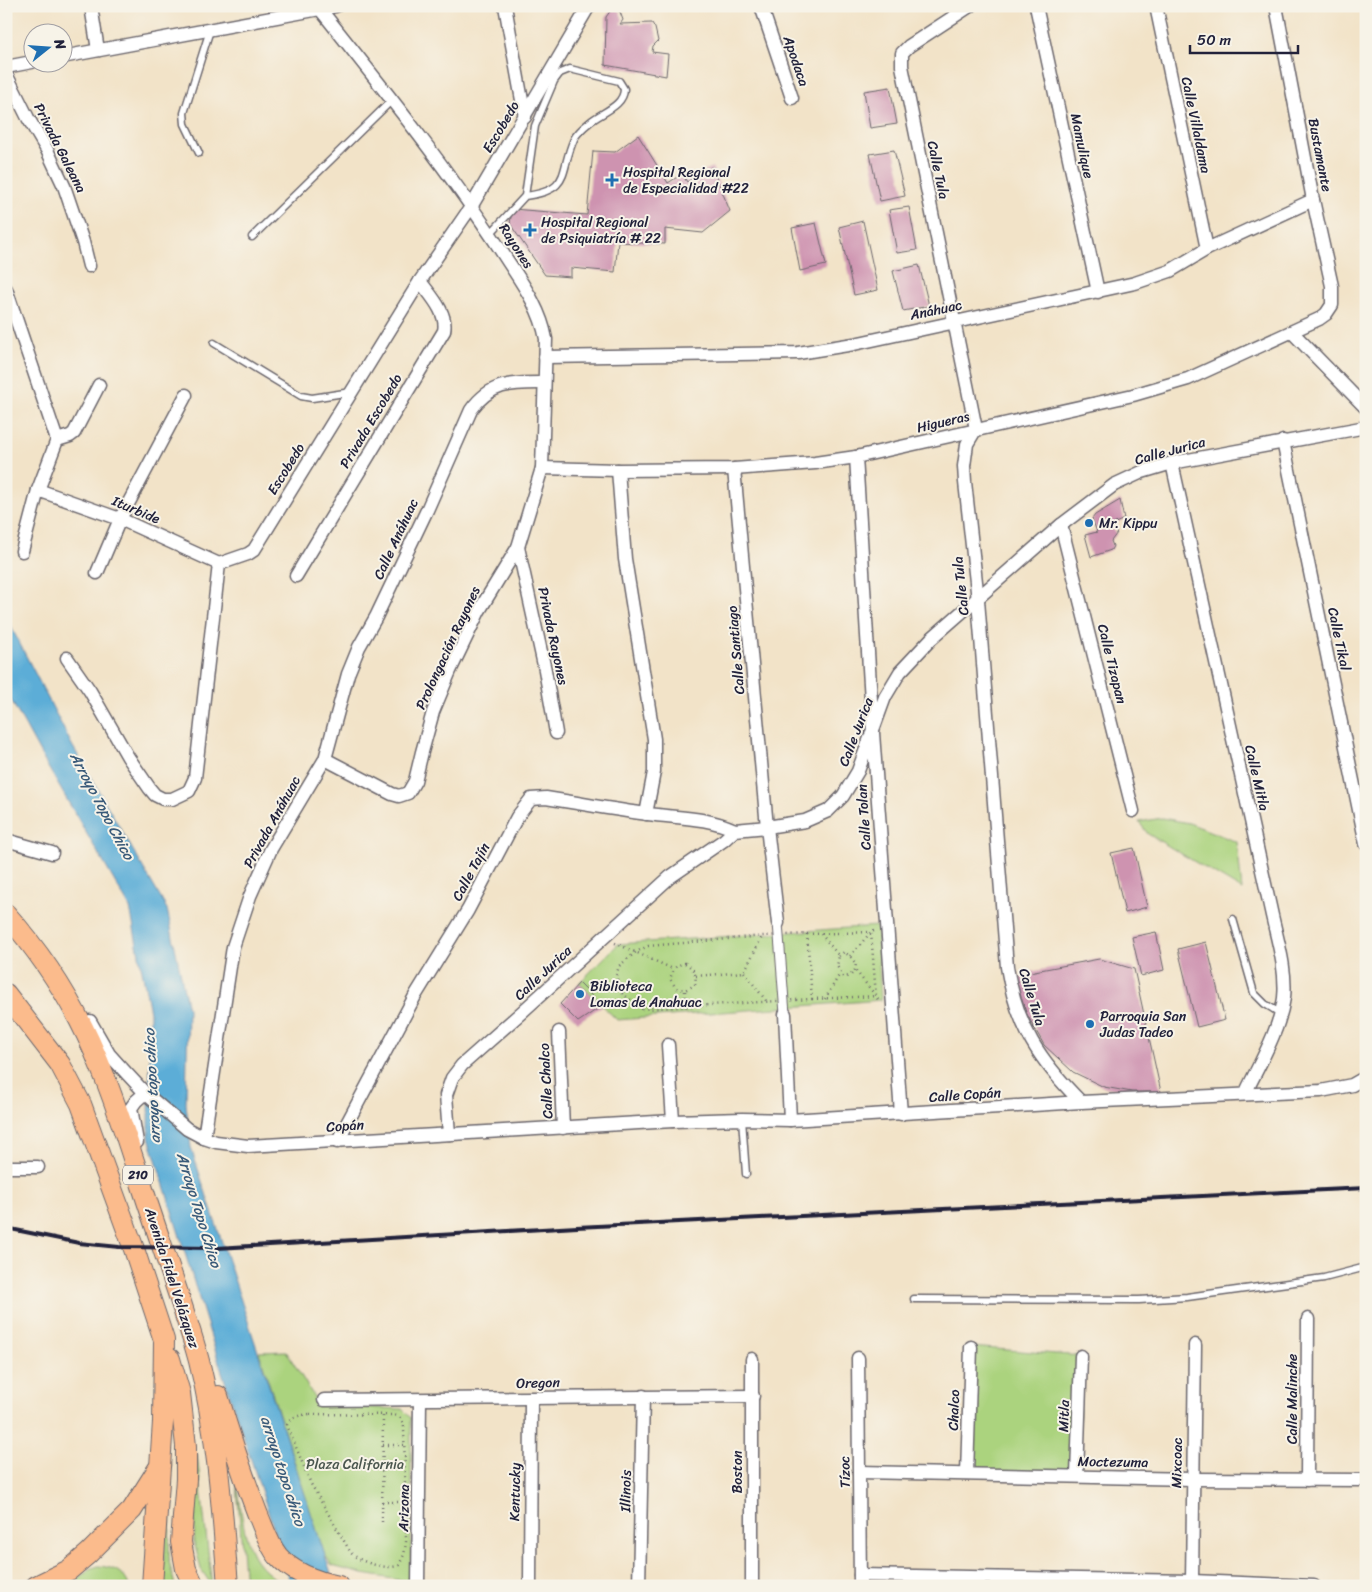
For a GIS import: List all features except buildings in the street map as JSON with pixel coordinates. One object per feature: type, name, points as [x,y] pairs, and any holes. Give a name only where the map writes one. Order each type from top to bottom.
[{"type":"highway","name":"Avenida Fidel Velázquez","points":[[6,914],[38,953],[72,1008],[101,1068],[152,1215],[199,1360],[210,1412],[218,1458],[228,1586]]},
{"type":"highway","name":"Avenida Fidel Velázquez","points":[[6,994],[60,1064],[81,1104],[131,1240],[164,1340],[163,1422],[152,1586]]},
{"type":"highway","points":[[164,1340],[180,1393],[186,1446],[186,1479],[181,1542],[186,1569],[194,1586]]},
{"type":"highway","points":[[199,1360],[218,1394],[252,1500],[274,1550],[291,1567],[314,1578],[339,1586]]},
{"type":"highway","points":[[36,1586],[69,1570],[88,1554],[132,1510],[159,1468]]},
{"type":"street","points":[[91,6],[98,50]]},
{"type":"street","points":[[72,55],[210,29],[297,9],[320,9],[336,6]]},
{"type":"street","points":[[505,6],[525,117]]},
{"type":"street","name":"Escobedo","points":[[219,564],[254,550],[420,281],[471,207],[589,6]]},
{"type":"street","name":"Apodaca","points":[[761,6],[792,98]]},
{"type":"street","name":"Calle Tula","points":[[970,6],[918,39],[902,53],[901,60],[976,429],[967,444],[964,466],[978,600],[1010,988],[1017,1010],[1032,1042],[1044,1061],[1081,1102]]},
{"type":"street","name":"Mamulique","points":[[1036,6],[1098,292]]},
{"type":"street","name":"Calle Villaldama","points":[[1156,6],[1207,249]]},
{"type":"street","name":"Bustamante","points":[[1276,6],[1313,200],[1332,286],[1333,300],[1330,309]]},
{"type":"street","name":"Rayones","points":[[320,9],[392,100],[471,207],[490,234],[539,313],[543,323],[546,339],[542,468],[518,546]]},
{"type":"street","points":[[6,67],[22,64]]},
{"type":"street","name":"Privada Galeana","points":[[6,74],[64,186],[81,235],[88,266]]},
{"type":"street","name":"Anáhuac","points":[[545,357],[798,353],[854,344],[1135,283],[1170,271],[1207,249],[1313,200]]},
{"type":"street","name":"Privada Escobedo","points":[[296,576],[444,331],[445,321],[440,310],[420,281]]},
{"type":"street","points":[[6,289],[56,440],[38,490],[22,551]]},
{"type":"street","name":"Higueras","points":[[542,468],[618,470],[734,469],[782,466],[856,457],[976,429],[1133,396],[1169,386],[1292,332],[1318,319],[1330,309]]},
{"type":"street","points":[[1292,332],[1366,408]]},
{"type":"street","name":"Calle Anáhuac","points":[[325,759],[348,674],[359,647],[376,617],[427,510],[470,410],[478,400],[494,388],[505,384],[544,383]]},
{"type":"street","points":[[56,440],[74,433],[99,385]]},
{"type":"street","points":[[97,573],[120,518],[186,395]]},
{"type":"street","name":"Calle Jurica","points":[[449,1134],[446,1095],[452,1078],[462,1065],[670,877],[724,840],[734,830],[805,821],[828,811],[843,796],[858,771],[885,697],[900,672],[931,639],[978,600],[1061,525],[1114,485],[1142,472],[1283,441],[1366,427]]},
{"type":"street","name":"Calle Tikal","points":[[1283,441],[1366,844]]},
{"type":"street","name":"Calle Tolan","points":[[856,457],[873,733],[901,1114]]},
{"type":"street","name":"Calle Mitla","points":[[1172,464],[1281,954],[1284,975],[1284,998],[1280,1013],[1269,1045],[1245,1094]]},
{"type":"street","name":"Calle Santiago","points":[[734,469],[778,929]]},
{"type":"street","points":[[618,470],[625,559],[654,739],[654,772],[646,814]]},
{"type":"street","name":"Iturbide","points":[[38,490],[120,518],[219,564]]},
{"type":"street","name":"Calle Tizapan","points":[[1061,525],[1133,811]]},
{"type":"street","name":"Prolongación Rayones","points":[[325,759],[392,794],[399,796],[408,793],[415,781],[433,712],[450,671],[484,603],[518,546]]},
{"type":"street","name":"Privada Rayones","points":[[518,546],[546,670],[556,733]]},
{"type":"street","points":[[67,658],[90,691],[128,756],[150,789],[163,799],[172,799],[189,791],[195,778],[219,564]]},
{"type":"street","name":"Privada Anáhuac","points":[[204,1138],[233,947],[250,896],[271,848],[325,759]]},
{"type":"street","name":"Calle Tajín","points":[[336,1142],[415,996],[468,910],[517,817],[531,800],[546,798],[646,814],[707,820],[720,823],[734,830]]},
{"type":"street","points":[[6,840],[52,853]]},
{"type":"street","points":[[778,929],[785,1014],[790,1120]]},
{"type":"street","name":"Copán","points":[[38,953],[58,970],[67,981],[109,1054],[149,1096],[187,1129],[204,1138],[248,1146],[563,1128]]},
{"type":"street","name":"Calle Chalco","points":[[558,1032],[563,1128]]},
{"type":"street","points":[[668,1045],[672,1121]]},
{"type":"street","name":"Calle Copán","points":[[563,1128],[672,1121],[790,1120],[1081,1102],[1321,1091],[1352,1084],[1366,1077]]},
{"type":"street","points":[[149,1096],[132,1105],[131,1113],[152,1215]]},
{"type":"street","points":[[6,1167],[38,1167]]},
{"type":"street","name":"Calle Malinche","points":[[1307,1480],[1308,1319]]},
{"type":"street","name":"Mixcoac","points":[[1192,1581],[1195,1345]]},
{"type":"street","name":"Chalco","points":[[967,1474],[971,1347]]},
{"type":"street","name":"Mitla","points":[[1077,1476],[1081,1356]]},
{"type":"street","name":"Tízoc","points":[[858,1358],[860,1581]]},
{"type":"street","name":"Boston","points":[[752,1359],[752,1586]]},
{"type":"street","name":"Illinois","points":[[639,1586],[643,1396]]},
{"type":"street","name":"Oregon","points":[[324,1400],[753,1396]]},
{"type":"street","name":"Kentucky","points":[[530,1586],[531,1398]]},
{"type":"street","name":"Arizona","points":[[418,1586],[420,1400]]},
{"type":"street","name":"Moctezuma","points":[[860,1472],[1192,1479],[1366,1480]]},
{"type":"street","points":[[860,1581],[1192,1581],[1314,1586]]},
{"type":"lane","points":[[198,153],[185,124],[184,113],[210,29]]},
{"type":"lane","points":[[490,234],[525,196],[535,126],[556,77],[564,70],[570,69],[619,81],[624,89],[623,98],[590,122],[575,137],[562,178],[551,190],[542,194],[525,196]]},
{"type":"lane","points":[[252,237],[392,100]]},
{"type":"lane","points":[[214,343],[301,396],[312,398],[352,392]]},
{"type":"lane","points":[[1233,919],[1254,993],[1265,1004],[1280,1013]]},
{"type":"lane","points":[[742,1119],[746,1174]]},
{"type":"lane","points":[[914,1299],[1139,1300],[1187,1296],[1324,1278],[1366,1267]]},
{"type":"path","points":[[850,956],[871,932],[807,934],[778,929],[763,936],[648,946],[636,952],[619,966],[616,976],[622,993],[642,1009],[876,996],[855,970]]},
{"type":"path","points":[[807,934],[812,999]]},
{"type":"path","points":[[821,934],[838,956],[837,966],[844,977],[850,976],[855,970],[856,964],[844,952],[838,956]]},
{"type":"path","points":[[744,972],[763,936]]},
{"type":"path","points":[[604,937],[673,969]]},
{"type":"path","points":[[685,962],[692,968],[696,976],[695,985],[685,990],[676,988],[670,979],[673,969],[685,962]]},
{"type":"path","points":[[696,976],[744,972]]},
{"type":"path","points":[[744,972],[767,1002]]},
{"type":"path","points":[[825,998],[841,972]]},
{"type":"path","points":[[685,990],[686,1007]]},
{"type":"path","points":[[394,1567],[401,1563],[406,1542],[404,1427],[401,1418],[394,1415],[303,1415],[290,1420],[287,1425],[311,1484],[351,1553],[358,1559],[394,1567],[402,1568]]},
{"type":"path","points":[[382,1522],[383,1415]]},
{"type":"path","points":[[383,1445],[404,1445]]},
{"type":"path","points":[[382,1502],[405,1502]]},
{"type":"green space","points":[[1162,818],[1189,823],[1237,842],[1242,890],[1148,834],[1139,822]]},
{"type":"green space","points":[[877,926],[881,1000],[617,1020],[579,983],[618,944]]},
{"type":"green space","points":[[971,1347],[1081,1356],[1077,1472],[967,1474]]},
{"type":"green space","name":"Plaza California","points":[[286,1351],[319,1405],[402,1409],[411,1418],[411,1571],[406,1581],[363,1574],[332,1566],[324,1553],[259,1352]]},
{"type":"green space","points":[[197,1454],[212,1586],[201,1569],[194,1542]]},
{"type":"green space","points":[[235,1461],[241,1513],[251,1551],[263,1568],[286,1586],[245,1586]]},
{"type":"green space","points":[[171,1464],[169,1561],[175,1586],[162,1586]]},
{"type":"green space","points":[[98,1566],[108,1567],[121,1573],[129,1586],[69,1586],[90,1569]]},
{"type":"water","points":[[6,617],[72,745],[167,909],[188,1009],[186,1104],[191,1148],[335,1586],[291,1586],[149,1137],[150,1012],[130,908],[6,691]]},
{"type":"railway","points":[[6,1228],[79,1243],[119,1247],[217,1248],[577,1227],[1366,1188]]},
{"type":"place","name":"Hospital Regional de Especialidad #22","points":[[612,180]]},
{"type":"place","name":"Hospital Regional de Psiquiatría # 22","points":[[530,230]]},
{"type":"place","name":"Mr. Kippu","points":[[1089,523]]},
{"type":"place","name":"Biblioteca Lomas de Anahuac","points":[[580,994]]},
{"type":"place","name":"Parroquia San Judas Tadeo","points":[[1090,1024]]},
{"type":"water label","name":"Arroyo Topo Chico","points":[[102,806]]},
{"type":"water label","name":"arroyo topo chico","points":[[152,1086]]},
{"type":"water label","name":"Arroyo Topo Chico","points":[[199,1210]]},
{"type":"water label","name":"arroyo topo chico","points":[[283,1471]]}]
